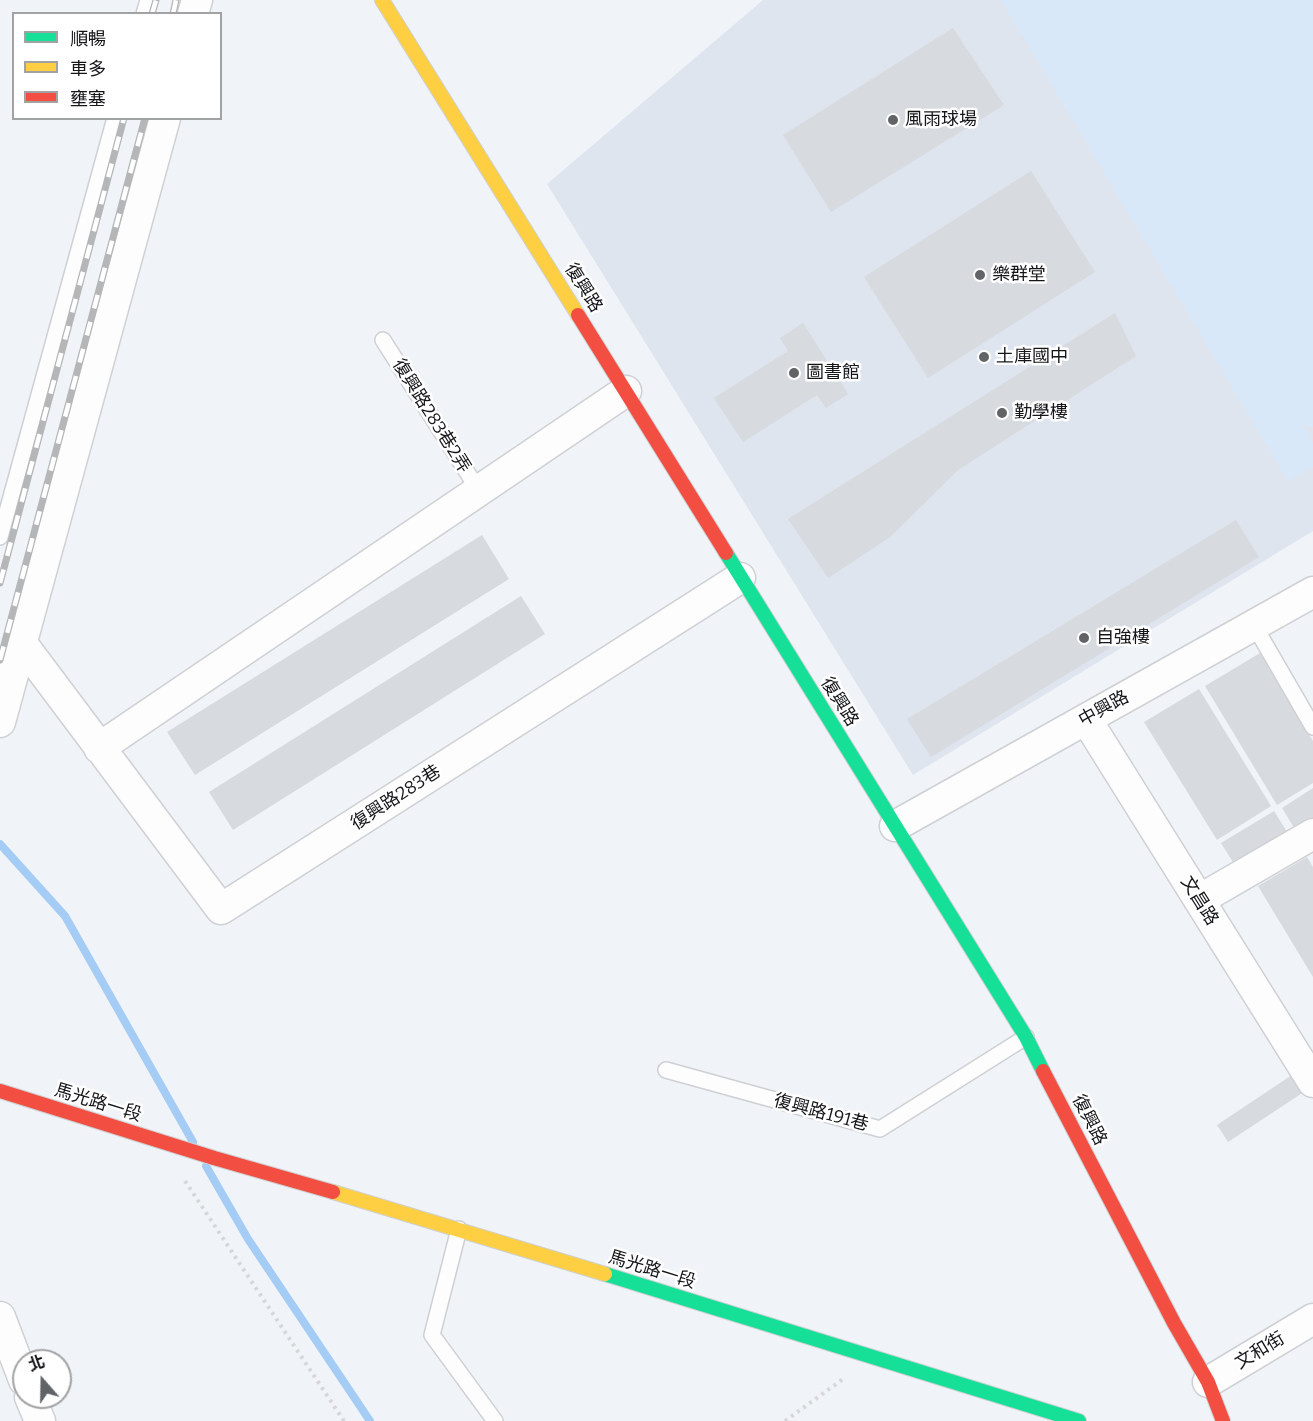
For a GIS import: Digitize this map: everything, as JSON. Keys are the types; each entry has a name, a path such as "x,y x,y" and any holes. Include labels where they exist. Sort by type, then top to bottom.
{"street":[{"path":"382,0 394,18"},
{"path":"387,0 394,18"},
{"name":"復興路","path":"394,18 1026,1037 1174,1323 1208,1382 1223,1421"},
{"path":"0,722 23,645 164,120"},
{"path":"99,748 626,391"},
{"name":"復興路283巷","path":"23,645 221,909 740,578"},
{"name":"中興路","path":"895,826 1313,592"},
{"name":"文昌路","path":"1086,719 1313,1082"},
{"path":"1199,900 1313,834"},
{"name":"馬光路一段","path":"0,1091 214,1158 459,1229 1079,1421"},
{"path":"0,1317 12,1349"},
{"name":"文和街","path":"1208,1382 1313,1319"}],"lane":[{"path":"0,537 115,120"},
{"name":"復興路283巷2弄","path":"383,340 479,491"},
{"path":"1254,625 1313,727"},
{"name":"復興路191巷","path":"666,1070 880,1129 1026,1037"},
{"path":"459,1229 432,1335 495,1421"}],"path":[{"path":"159,1141 344,1421"},
{"path":"785,1421 873,1358"}],"shaded area":[{"name":"土庫國中","path":"763,0 1313,0 1313,531 913,775 547,184"},
{"path":"1001,0 1313,0 1313,427 1303,425 1313,444 1313,467 1288,481"}],"building":[{"name":"風雨球場","path":"953,28 1004,105 831,212 783,135"},
{"name":"樂群堂","path":"1031,171 1095,272 928,378 864,277"},
{"name":"勤學樓","path":"1115,313 1136,356 958,470 890,537 828,578 788,519"},
{"name":"圖書館","path":"803,323 848,394 826,408 817,395 743,442 714,398 788,351 780,338"},
{"name":"自強樓","path":"1236,520 1259,557 931,757 907,719"},
{"path":"482,535 509,579 195,775 167,732"},
{"path":"521,596 545,634 233,830 209,792"},
{"path":"1260,653 1313,741 1313,783 1277,805 1205,686"},
{"path":"1199,689 1271,806 1217,840 1144,722"},
{"path":"1313,788 1313,820 1296,831 1282,808"},
{"path":"1274,811 1289,835 1236,867 1221,843"},
{"path":"1307,857 1313,867 1313,977 1258,886"},
{"path":"1295,1073 1307,1090 1228,1142 1217,1125"}],"waterway":[{"path":"0,844 65,916 193,1142"},
{"path":"206,1166 248,1239 370,1421"}],"railway":[{"path":"153,12 156,0"},
{"path":"173,12 176,0"},
{"path":"0,583 123,120"},
{"path":"0,660 144,120"}],"traffic: fast":[{"path":"726,553 1026,1037 1043,1071"},
{"path":"605,1274 1079,1421"}],"traffic: slow":[{"path":"382,0 578,315"},
{"path":"333,1192 605,1274"}],"traffic: jam":[{"path":"578,315 726,553"},
{"path":"1043,1071 1174,1323 1208,1382 1223,1421"},
{"path":"0,1091 214,1158 333,1192"}],"place":[{"name":"風雨球場","path":"893,120"},
{"name":"樂群堂","path":"980,275"},
{"name":"土庫國中","path":"984,357"},
{"name":"圖書館","path":"794,373"},
{"name":"勤學樓","path":"1002,413"},
{"name":"自強樓","path":"1084,638"}]}
